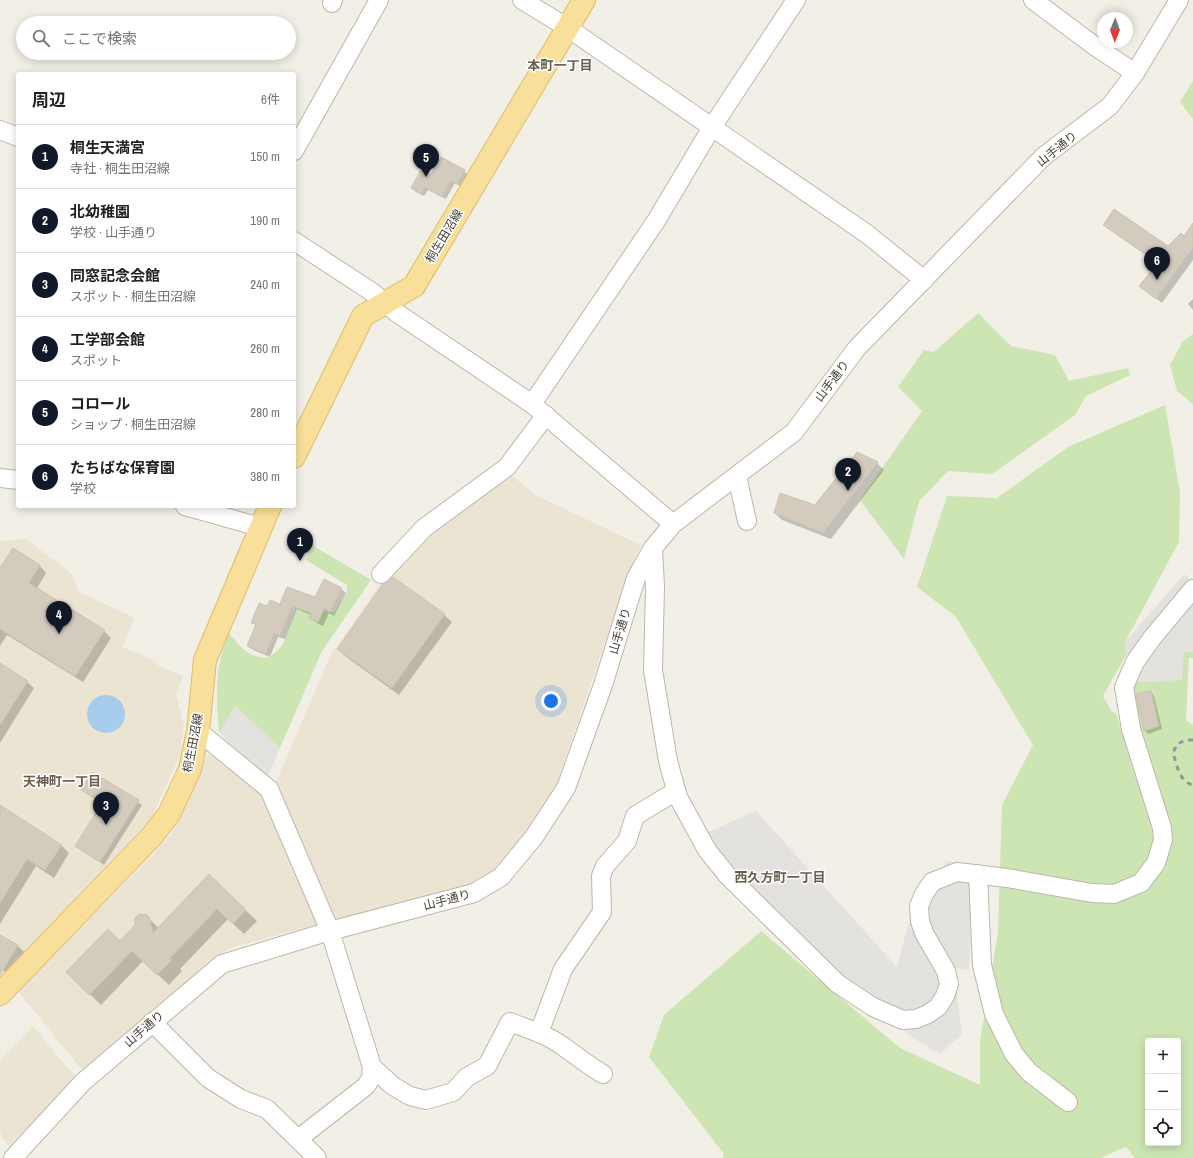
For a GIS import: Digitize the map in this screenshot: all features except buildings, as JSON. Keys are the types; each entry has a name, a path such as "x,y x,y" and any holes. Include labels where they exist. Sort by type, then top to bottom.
{"main road":[{"name":"桐生田沼線","path":"296,453 363,316 414,286 584,0"},
{"name":"桐生田沼線","path":"0,994 152,836 168,814 190,769 198,731 204,660 269,508"}],"street":[{"path":"298,143 379,0"},
{"path":"522,0 568,28 867,234 924,280"},
{"path":"532,404 656,221 712,127 796,0"},
{"path":"1033,0 1135,74"},
{"name":"山手通り","path":"15,1157 83,1082 222,964 330,931 474,893 501,877 534,837 566,788 603,685 636,578 652,548 673,524 794,432 858,348 1044,156 1110,106 1135,74 1179,0"},
{"path":"0,130 16,136"},
{"path":"296,242 372,292 384,303 532,404 673,524"},
{"path":"382,574 424,528 507,467 546,416"},
{"path":"737,476 747,521"},
{"path":"0,478 16,480"},
{"path":"192,508 260,527"},
{"path":"652,548 655,587 653,670 663,733 676,791 707,850 727,875 750,899 838,984 887,1014 903,1020 916,1019 928,1014 938,1007 949,984 946,971 924,933 920,921 920,906 924,894 932,882 941,877 957,872 978,874 1092,893 1114,894 1141,883 1156,863 1163,840 1162,828 1131,729 1124,687 1135,662 1152,638 1193,589"},
{"path":"198,731 269,789 330,931 372,1066 371,1078 366,1086 298,1139"},
{"path":"539,1033 563,968 602,912 601,876 605,866 627,841 635,816 676,791"},
{"path":"978,874 982,965 994,1014 1014,1054 1029,1072 1068,1102"},
{"path":"152,1022 208,1078 241,1099 267,1109 317,1158"},
{"path":"372,1066 393,1086 410,1096 426,1100 453,1092 467,1077 487,1066 510,1022 539,1033 564,1046 580,1060 603,1074"}],"shaded area":[{"path":"510,474 537,496 641,545 629,573 555,788 498,872 472,886 338,924 275,784 330,656 388,573 428,532"},
{"path":"26,539 71,573 79,592 135,618 122,647 153,660 159,666 183,676 176,695 184,725 180,755 151,819 0,976 0,541"},
{"path":"1184,574 1193,581 1193,652 1184,653 1182,680 1129,683 1140,661 1126,655 1125,642"},
{"path":"235,706 280,748 267,778 219,733"},
{"path":"217,754 262,792 322,923 234,947 216,956 83,1071 17,990 152,856 175,829 205,759 208,755"},
{"path":"756,811 897,967 908,925 947,861 974,865 969,970 954,968 962,1034 940,1054 918,1041 841,982 723,865 704,834"},
{"path":"33,1026 76,1078 9,1146 2,1138 0,1131 0,1060"}],"green space":[{"path":"1193,81 1193,119 1180,102"},
{"path":"978,313 1011,346 1055,355 1069,381 1128,368 1130,375 1086,396 1075,415 992,474 948,471 919,501 904,559 860,500 922,411 898,387 924,350 934,352"},
{"path":"1193,334 1193,404 1177,391 1170,365 1183,341"},
{"path":"1165,405 1180,492 1179,542 1125,642 1126,655 1103,696 1112,712 1116,713 1134,772 1162,812 1128,688 1193,596 1193,658 1189,658 1186,720 1193,725 1193,1158 1135,1158 1126,1147 1100,1158 723,1158 724,1154 649,1057 664,1015 761,931 900,1048 980,1085 980,1041 998,932 1002,805 1033,745 956,617 917,587 947,496 997,498 1068,447"},
{"path":"312,545 371,580 322,651 280,748 235,707 219,733 217,707 218,670 229,633 246,651 262,658 269,658 282,646 300,600 334,613 347,592 347,585 306,560"}],"water":[{"path":"102,695 110,695 120,700 124,707 124,721 120,728 110,733 102,733 92,728 90,725 87,718 87,710 92,700 95,698"}],"railway":[{"path":"1193,740 1186,740 1177,744 1173,753 1177,768 1182,777 1188,783 1193,785"}],"place":[{"name":"コロール","path":"426,177"},
{"name":"たちばな保育園","path":"1157,280"},
{"name":"北幼稚園","path":"848,491"},
{"name":"桐生天満宮","path":"300,561"},
{"name":"工学部会館","path":"59,634"},
{"name":"同窓記念会館","path":"106,825"}],"district":[{"name":"本町一丁目","path":"560,65"},
{"name":"天神町一丁目","path":"62,781"},
{"name":"西久方町一丁目","path":"780,877"}]}
